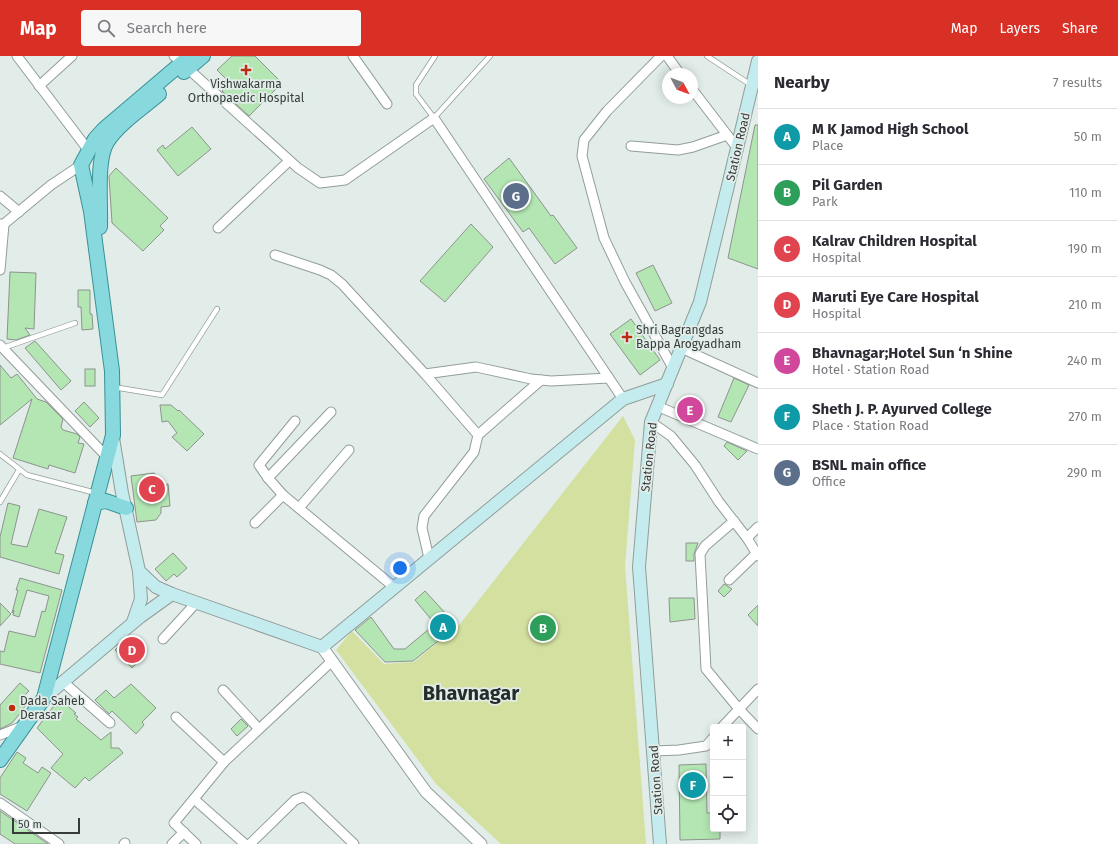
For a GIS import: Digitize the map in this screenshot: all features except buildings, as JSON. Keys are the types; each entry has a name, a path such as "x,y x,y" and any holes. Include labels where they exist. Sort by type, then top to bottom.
{"main road":[{"path":"132,623 141,599 139,571 122,493 113,435 112,371 91,211 81,165 95,147 114,133 183,61 204,56"},
{"name":"Station Road","path":"660,844 639,567 651,422 656,406 667,384 700,302 758,61"},
{"path":"95,147 101,158 98,261"},
{"path":"139,571 156,587 172,594 322,647 623,399 667,384"},
{"path":"44,698 113,435"},
{"path":"96,498 126,508"},
{"path":"0,760 44,698 62,681 132,623 172,594"}],"street":[{"path":"17,56 39,86 95,147"},
{"path":"39,86 72,56"},
{"path":"353,56 387,104"},
{"path":"661,56 607,110 584,140 582,156 604,238 625,282 673,368"},
{"path":"667,56 676,68"},
{"path":"183,61 290,161 320,183 345,180 434,118 623,399"},
{"path":"698,97 738,148"},
{"path":"631,146 678,150 693,148 727,135"},
{"path":"218,228 290,161"},
{"path":"0,270 2,224 51,185 81,165"},
{"path":"0,196 19,212"},
{"path":"275,255 331,275 342,284 425,374 478,435"},
{"path":"1,348 107,457"},
{"path":"681,348 758,383"},
{"path":"425,374 476,367 541,380 569,382 609,378"},
{"path":"429,558 422,528 424,516 474,452 478,435 541,380"},
{"path":"656,406 758,449"},
{"path":"268,478 331,412"},
{"path":"295,421 259,465 283,495 394,587"},
{"path":"651,422 671,436 695,465 719,502 747,538 757,554 729,580"},
{"path":"298,508 349,450"},
{"path":"255,523 283,495"},
{"path":"734,521 705,546 700,554 706,669 739,709 758,729"},
{"path":"747,538 758,527"},
{"path":"163,639 196,603"},
{"path":"322,647 426,792 481,844"},
{"path":"196,844 174,823 224,762 332,661"},
{"path":"62,681 110,723"},
{"path":"725,724 758,689"},
{"path":"223,690 259,729"},
{"path":"176,717 224,762"},
{"path":"0,735 24,726"},
{"path":"654,750 679,750 706,746 710,741"},
{"path":"250,844 295,800 303,797 307,799 354,844"},
{"path":"194,800 245,844"},
{"path":"0,803 60,844"},
{"path":"172,844 184,832"}],"lane":[{"path":"436,56 416,85 416,94 434,118 490,56"},
{"path":"708,56 751,85"},
{"path":"112,387 162,395 217,309"},
{"path":"1,348 75,323"},
{"path":"0,454 27,475 96,498"},
{"path":"0,502 19,470"}],"green space":[{"path":"623,416 635,440 625,566 646,844 501,844 436,784 336,650 352,631 384,664 414,662 460,624"}],"place":[{"name":"Vishwakarma Orthopaedic Hospital","path":"246,70"},
{"name":"BSNL main office","path":"516,196"},
{"name":"Shri Bagrangdas Bappa Arogyadham","path":"627,337"},
{"name":"Bhavnagar;Hotel Sun ‘n Shine","path":"690,410"},
{"name":"Kalrav Children Hospital","path":"152,489"},
{"name":"M K Jamod High School","path":"443,627"},
{"name":"Pil Garden","path":"543,628"},
{"name":"Maruti Eye Care Hospital","path":"132,650"},
{"name":"Dada Saheb Derasar","path":"12,708"},
{"name":"Sheth J. P. Ayurved College","path":"693,785"}],"district":[{"name":"Bhavnagar","path":"471,693"}]}
